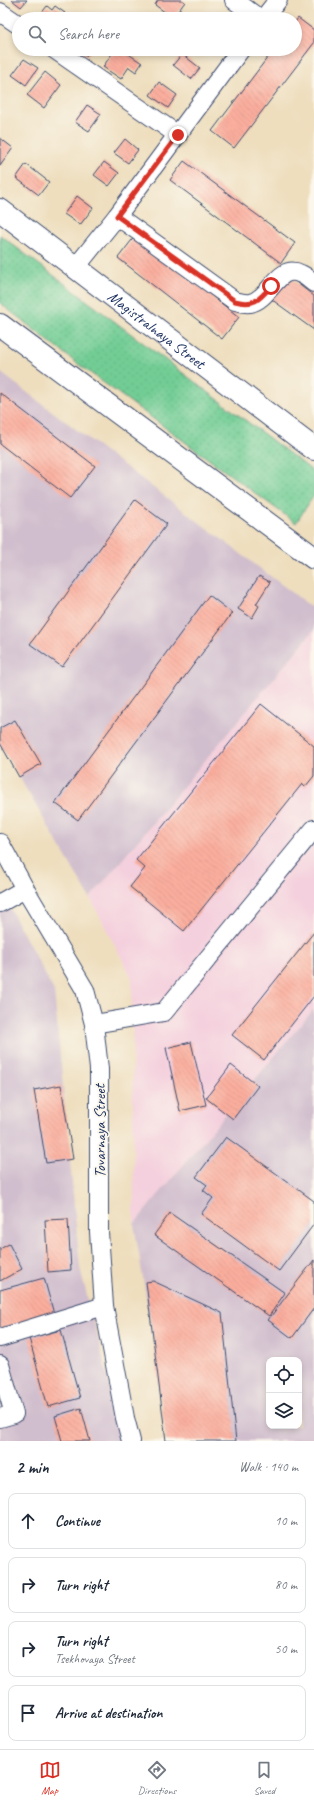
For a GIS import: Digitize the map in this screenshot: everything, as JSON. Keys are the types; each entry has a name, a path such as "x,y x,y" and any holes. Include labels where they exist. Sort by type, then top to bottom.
{"main road":[{"name":"Magistralnaya Street","path":"0,210 314,449"},
{"path":"0,325 314,558"}],"street":[{"path":"234,0 250,12"},
{"path":"269,12 278,0"},
{"path":"0,12 12,20"},
{"path":"64,56 178,135"},
{"path":"76,267 117,216 236,56"},
{"path":"117,216 235,301 251,303 259,299 284,274 293,271 301,274 314,283"},
{"path":"94,1024 164,1012 314,829"},
{"name":"Tovarnaya Street","path":"0,843 25,889 85,990 94,1024 99,1069 100,1232 104,1306 125,1418 131,1441"},
{"path":"0,903 25,889"},
{"path":"0,1338 104,1306"},
{"path":"0,1365 14,1414 0,1418"}],"shaded area":[{"path":"0,372 314,609 314,630 90,898 0,744"},
{"path":"314,630 314,1009 134,1224 132,978 90,898"},
{"path":"0,890 54,991 80,1268 124,1441 0,1441"},
{"path":"314,1009 314,1441 170,1441 134,1224"}],"green space":[{"path":"0,235 314,472 314,495 296,523 74,361 0,303"}],"building":[{"path":"12,0 27,0 21,7"},
{"path":"158,0 182,0 185,2 178,12 165,12 155,5"},
{"path":"47,6 52,10 55,6 64,12 42,12"},
{"path":"302,21 314,30 314,43 234,148 212,131 269,56 302,56"},
{"path":"110,56 132,56 142,63 136,72 129,67 121,79 103,67"},
{"path":"180,56 185,56 200,68 191,79 173,65"},
{"path":"24,59 38,68 26,85 12,75"},
{"path":"45,72 61,85 44,108 27,95"},
{"path":"159,82 177,95 168,108 150,95"},
{"path":"87,105 101,114 89,131 75,122"},
{"path":"0,138 13,148 0,166"},
{"path":"125,139 138,150 128,163 114,153"},
{"path":"184,161 295,243 281,263 170,180"},
{"path":"104,162 119,173 109,186 94,175"},
{"path":"26,164 49,182 39,195 16,178"},
{"path":"77,196 93,208 80,225 64,214"},
{"path":"135,236 239,317 222,339 118,258"},
{"path":"288,276 314,296 314,330 271,299"},
{"path":"0,393 95,466 70,498 0,444"},
{"path":"135,500 167,524 62,667 30,644"},
{"path":"259,576 270,582 256,604 259,606 252,618 238,609"},
{"path":"209,595 232,613 78,820 55,803"},
{"path":"261,704 314,746 314,776 305,787 302,784 184,931 130,887 145,868 136,860"},
{"path":"15,720 41,764 19,777 0,743 0,728"},
{"path":"314,932 314,996 264,1060 232,1035"},
{"path":"191,1042 206,1105 180,1111 166,1048"},
{"path":"231,1065 258,1086 233,1119 206,1098"},
{"path":"61,1085 73,1159 46,1163 34,1090"},
{"path":"226,1137 314,1201 314,1224 279,1271 201,1214 213,1198 203,1190 207,1185 196,1177"},
{"path":"170,1213 285,1293 269,1316 154,1235"},
{"path":"68,1219 71,1270 48,1272 45,1220"},
{"path":"9,1244 22,1269 0,1281 0,1249"},
{"path":"314,1260 314,1308 292,1338 268,1320"},
{"path":"44,1278 54,1314 0,1329 0,1290"},
{"path":"153,1281 222,1313 236,1441 166,1441 146,1282"},
{"path":"61,1330 80,1398 48,1407 29,1338"},
{"path":"81,1408 90,1441 62,1441 55,1416"}],"route":[{"path":"178,135 117,216 235,301 251,303 259,299 271,286"}]}
